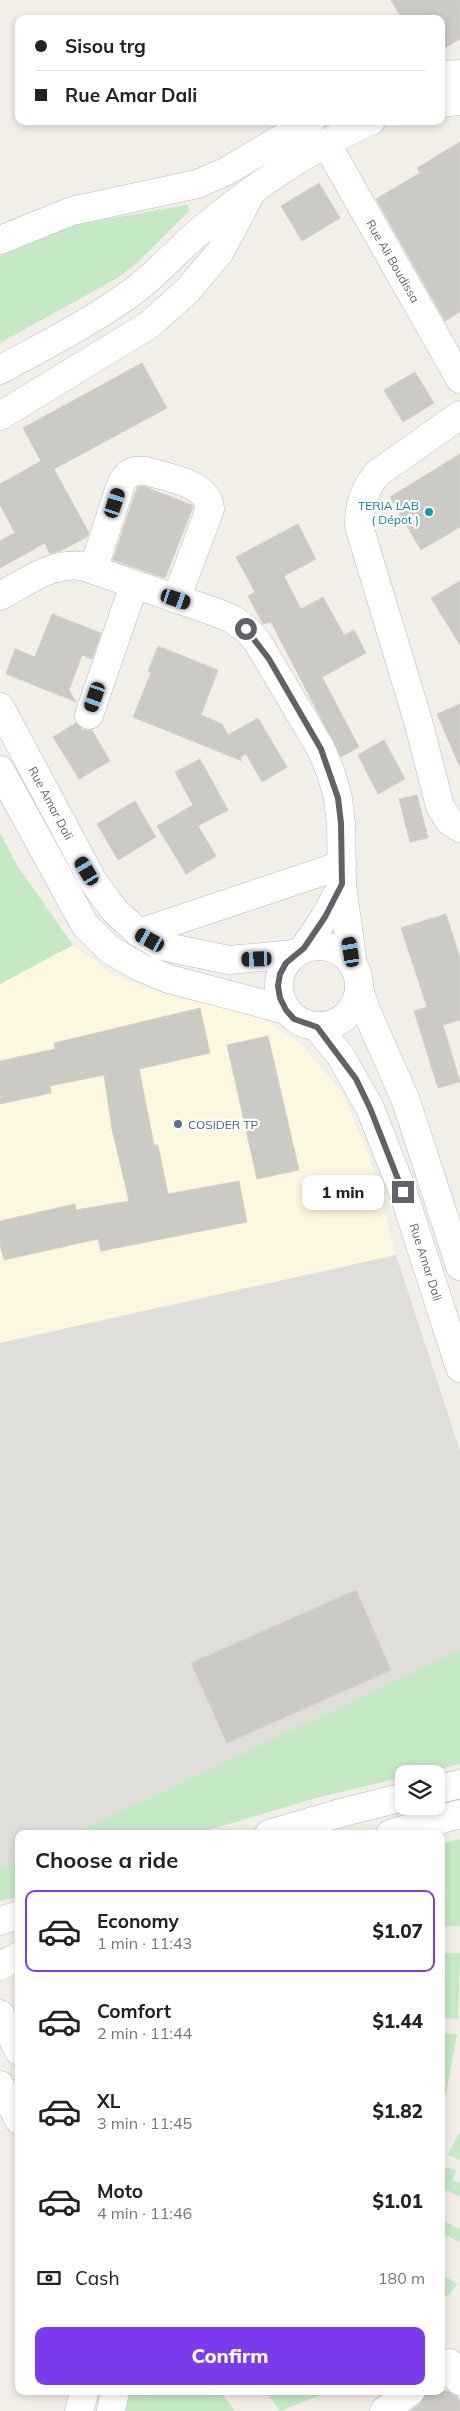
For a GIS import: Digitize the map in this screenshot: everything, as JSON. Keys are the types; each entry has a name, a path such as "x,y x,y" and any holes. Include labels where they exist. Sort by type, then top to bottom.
{"street":[{"path":"445,75 460,74"},
{"path":"445,103 460,101"},
{"path":"0,240 72,211 197,184 318,132 351,125"},
{"path":"0,370 119,302 141,285 193,237 252,191 318,132"},
{"name":"Rue Ali Boudissa","path":"318,132 460,380"},
{"path":"0,416 149,325 188,290 220,252 252,191"},
{"path":"460,415 378,473 362,497 359,511 359,526 418,721 440,806 449,822 460,828"},
{"path":"93,570 122,480 127,475 139,470 146,471 198,488 207,497 210,509 176,599"},
{"path":"0,596 60,566 71,564 232,619 246,629 269,659 321,749 331,773 338,798 342,875 356,977 356,1001 350,1012 341,1020 317,1027 294,1019 286,1010 280,998 278,986 283,968 299,951 325,917 342,875"},
{"path":"89,715 134,585"},
{"name":"Rue Amar Dali","path":"0,707 93,881 114,910 139,933 162,946 229,960 299,951"},
{"path":"0,770 85,925 110,950 140,967 169,979 286,1010"},
{"path":"139,933 342,875"},
{"path":"299,951 318,946 332,948 344,955 356,977 366,1010 406,1101 456,1236 460,1266"},
{"name":"Rue Amar Dali","path":"317,1027 340,1056 370,1108 403,1192 460,1368"},
{"path":"445,1788 460,1784"},
{"path":"282,1830 344,1812 395,1800"},
{"path":"404,1830 460,1814"},
{"path":"0,1921 15,1917"},
{"path":"0,1966 15,1958"},
{"path":"0,2014 15,2043"},
{"path":"0,2085 15,2113"},
{"path":"445,2366 450,2363 451,2372 460,2381"},
{"path":"79,2411 84,2395"},
{"path":"111,2411 114,2395"},
{"path":"384,2411 406,2395"}],"shaded area":[{"name":"COSIDER TP","path":"73,945 113,975 167,995 257,1015 298,1041 342,1092 369,1156 396,1255 0,1343 0,984"},
{"path":"396,1255 460,1451 460,1650 81,1830 15,1830 15,1862 0,1868 0,1343"}],"green space":[{"path":"187,205 190,210 136,264 119,277 0,343 0,256 43,236 73,225"},
{"path":"0,833 18,867 73,945 0,984"},
{"path":"460,1650 460,1764 445,1767 445,1765 395,1765 395,1779 316,1798 208,1830 81,1830"},
{"path":"460,1839 460,1926 445,1927 445,1843"},
{"path":"15,1862 15,1898 0,1901 0,1868"},
{"path":"445,1953 460,1953 458,2019 445,2018"},
{"path":"445,2033 457,2034 446,2094"},
{"path":"458,2134 460,2134 460,2160 448,2155"},
{"path":"445,2167 456,2170 453,2180 460,2183 460,2197 445,2189"},
{"path":"445,2222 460,2229 460,2242 445,2235"},
{"path":"445,2276 457,2284 448,2297 445,2295"},
{"path":"130,2395 223,2395 235,2411 125,2411"},
{"path":"268,2395 321,2395 280,2411"}],"building":[{"path":"391,0 460,0 460,39 445,48 445,15 400,15"},
{"path":"460,142 460,312 445,321 376,199 420,173 417,168"},
{"path":"319,183 340,218 302,241 281,206"},
{"path":"142,363 167,408 54,469 89,533 87,537 50,554 45,543 0,568 0,541 15,533 0,505 0,484 41,461 23,428"},
{"path":"415,372 434,403 403,422 384,390"},
{"name":"TERIA LAB ( Dépot )","path":"460,454 460,527 421,550 390,497"},
{"path":"143,486 193,507 165,578 113,560 135,493 138,487"},
{"path":"298,524 316,559 284,576 301,609 323,597 344,635 354,630 366,653 322,677 359,747 341,757 271,622 263,624 248,596 255,592 236,557"},
{"path":"460,581 460,645 431,598"},
{"path":"52,614 101,633 92,659 82,655 69,690 76,702 6,674 15,649 35,657"},
{"path":"158,646 218,670 201,715 222,724 228,735 258,718 287,767 262,782 246,754 240,757 242,761 133,717 151,673 148,671"},
{"path":"460,704 460,767 437,714"},
{"path":"76,723 83,730 92,730 110,761 79,779 53,737"},
{"path":"384,740 405,779 378,794 358,755"},
{"path":"200,759 228,810 198,826 216,856 186,874 157,826 193,805 175,772"},
{"path":"417,795 428,838 410,842 399,799"},
{"path":"135,801 156,837 118,860 97,824"},
{"path":"446,914 460,958 460,1020 443,1025 460,1082 438,1088 414,1011 427,1007 401,928"},
{"path":"200,1008 210,1053 139,1069 154,1145 158,1145 168,1194 239,1181 247,1222 101,1251 98,1239 4,1260 0,1245 0,1221 75,1204 76,1210 129,1201 112,1129 104,1075 50,1086 51,1093 0,1104 0,1061 55,1049 54,1043"},
{"path":"268,1036 299,1170 257,1179 227,1045"},
{"path":"356,1590 391,1670 227,1743 191,1663"},
{"path":"445,2391 448,2391 457,2396 460,2401 460,2411 410,2411 421,2403 424,2395 445,2395"}],"place":[{"name":"TERIA LAB ( Dépot )","path":"429,512"},
{"name":"COSIDER TP","path":"178,1124"}],"route":[{"path":"246,629 269,659 321,749 331,773 338,798 341,823 342,884 325,917 304,948 294,954 280,974 278,986 280,998 286,1010 294,1019 317,1027 356,1079 370,1108 403,1192"}]}
